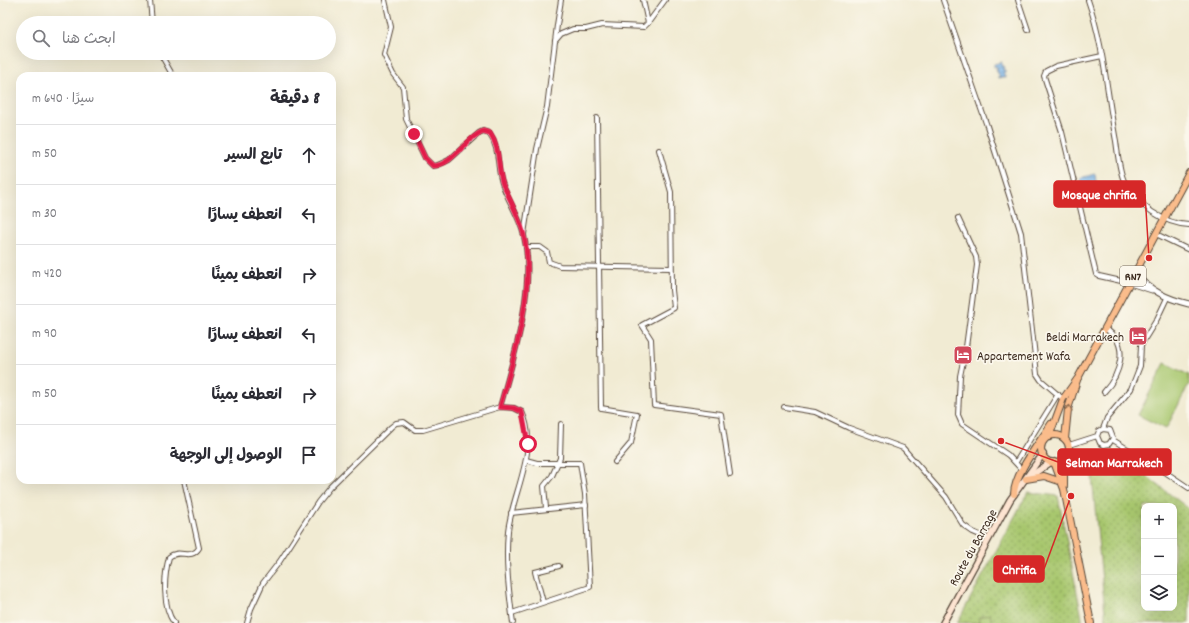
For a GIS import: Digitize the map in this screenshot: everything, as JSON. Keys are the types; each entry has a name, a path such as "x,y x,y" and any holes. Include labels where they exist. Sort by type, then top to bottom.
{"main road":[{"name":"RN7","path":"1043,454 1043,443 1049,437 1063,399 1078,378 1189,174"},
{"name":"RN7","path":"1065,439 1068,409 1078,378"},
{"path":"1014,494 1014,488 1022,470 1059,411"},
{"path":"1049,437 1057,435 1065,439 1069,445 1068,453 1064,459 1063,486"},
{"path":"1043,454 1052,462 1063,486 1091,623"},
{"name":"Route du Barrage","path":"943,623 1014,494 1043,454"},
{"path":"1052,462 1064,459"},
{"name":"Route du Barrage","path":"1024,481 1052,462"},
{"path":"1024,481 1044,476 1063,486"}],"street":[{"path":"150,0 151,16"},
{"path":"385,0 391,27 384,55 393,74 403,87 404,115 425,158 433,166 443,163 479,133 483,131 490,133 498,154 500,177 524,235 528,265 521,320 500,407"},
{"path":"524,235 537,149 547,107 554,42 562,0"},
{"path":"643,0 648,23"},
{"path":"554,42 561,34 573,29 586,29 602,25 640,27 648,23 665,0"},
{"path":"943,0 987,126 1020,234 1037,374 1041,380 1063,399"},
{"path":"1018,0 1028,30"},
{"path":"1088,0 1098,29 1111,115 1124,180 1141,202 1164,219 1189,225"},
{"path":"1102,56 1056,66 1046,71 1044,76 1062,132 1096,274 1152,290 1167,298 1189,304"},
{"path":"164,60 171,72"},
{"path":"597,118 601,408 636,414 631,443 615,462"},
{"path":"659,150 671,192 671,268 674,308 642,325 651,339 654,405 721,414 730,474"},
{"path":"958,218 975,255 977,265 966,347 960,376 958,415 962,424 1016,462 1022,470"},
{"path":"1156,234 1189,250"},
{"path":"526,247 540,247 546,252 549,262 560,266 671,268"},
{"path":"1134,274 1152,290"},
{"path":"1113,440 1109,444 1104,445 1098,438 1099,431 1104,429 1107,418 1131,389 1140,366 1141,345 1158,319 1167,298"},
{"path":"1104,392 1115,377 1120,356 1117,339 1105,328"},
{"path":"1016,462 1058,394"},
{"path":"336,481 396,423 404,422 416,430 423,430 500,407 514,408 522,412 528,444 526,460 511,513 507,560 507,581 513,623"},
{"path":"784,407 815,412 906,450 946,498 963,525 973,532 989,539"},
{"path":"546,508 544,486 558,463 561,424"},
{"path":"1104,429 1112,432 1113,440"},
{"path":"1069,445 1098,438"},
{"path":"1113,440 1189,488"},
{"path":"512,613 590,587 586,505 580,463 537,463 526,460"},
{"path":"174,623 168,612 166,597 169,557 177,553 191,555 196,553 199,548 185,484"},
{"path":"247,623 254,602 263,583 280,561 318,502 333,484"},
{"path":"511,513 546,508 586,505"},
{"path":"543,602 535,572 559,566"}],"green space":[{"path":"1165,363 1189,375 1189,384 1166,429 1138,415"},
{"path":"1118,454 1189,509 1189,623 1106,623 1090,455"},
{"path":"1028,492 1058,496 1083,623 957,623"},
{"path":"990,614 992,623 980,623 979,617"}],"water":[{"path":"1002,62 1001,66 1004,68 1002,70 1005,70 1003,73 1006,77 998,79 1000,76 997,72 998,70 996,71 997,66 994,67 994,64"},
{"path":"1095,174 1096,182 1082,184 1080,178"}],"place":[{"name":"Mosque chrifia","path":"1149,258"},
{"name":"Beldi Marrakech","path":"1138,336"},
{"name":"Appartement Wafa","path":"963,355"},
{"name":"Selman Marrakech","path":"1001,441"},
{"name":"Chrifia","path":"1071,496"}],"route":[{"path":"414,134 425,158 433,166 449,160 473,137 483,131 490,133 495,144 500,159 500,177 512,208 520,223 528,255 521,320 500,407 514,408 522,412 528,436 528,444"}]}
